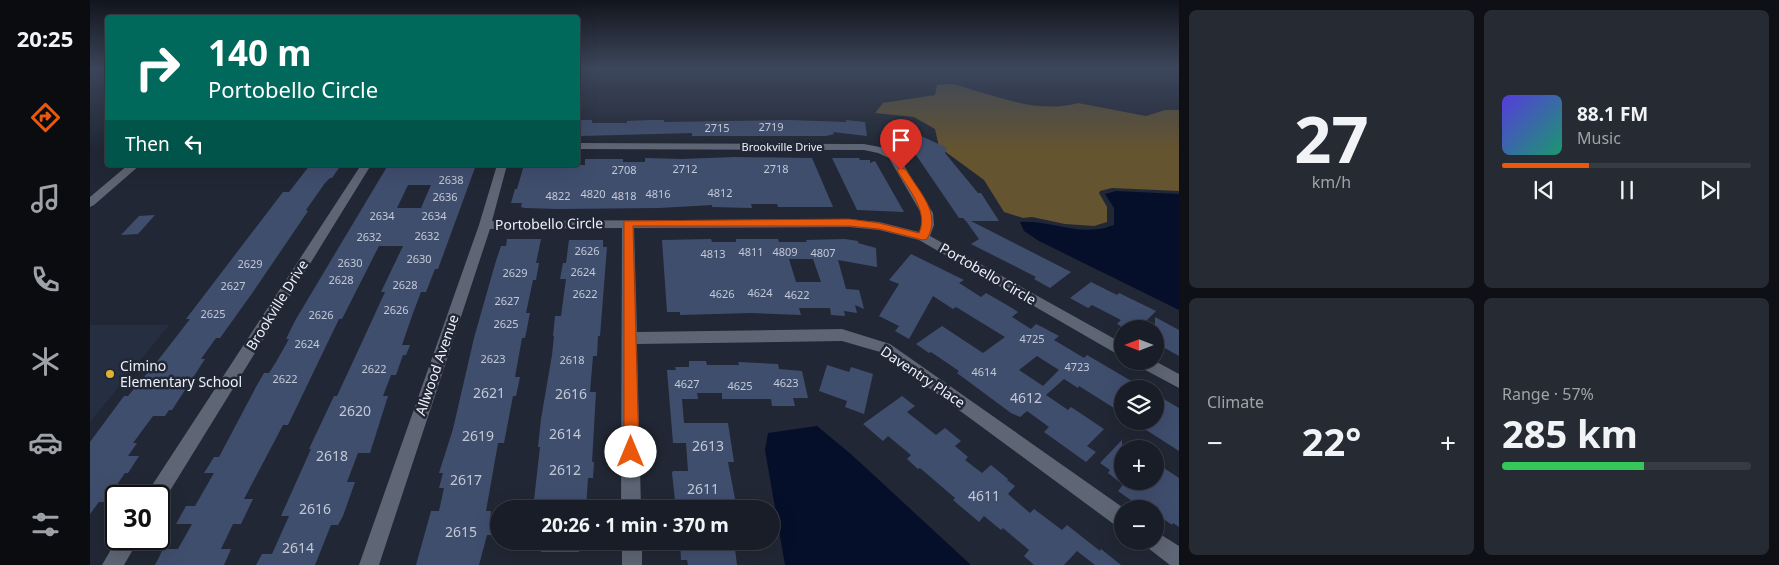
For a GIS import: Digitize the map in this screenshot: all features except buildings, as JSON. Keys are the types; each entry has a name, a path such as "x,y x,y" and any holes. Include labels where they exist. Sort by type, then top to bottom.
{"street":[{"name":"Brookville Drive","path":"580,146 864,147 881,150 892,156 927,213 928,225 923,237"},
{"path":"90,203 134,167"},
{"name":"Brookville Drive","path":"163,485 365,167"},
{"name":"Allwood Avenue","path":"370,565 485,225 501,167"},
{"name":"Portobello Circle","path":"485,225 849,222 879,226 923,237 1114,345"},
{"path":"628,223 632,500"},
{"name":"Daventry Place","path":"631,338 842,335 885,348 1114,512"},
{"path":"1158,370 1179,382"},
{"path":"1164,548 1179,559"},
{"path":"112,565 122,550"},
{"path":"632,550 632,565"}],"shaded area":[{"path":"933,95 990,95 1030,105 1062,106 1078,103 1146,116 1165,110 1179,110 1179,191 1112,188 1100,191 1099,193 1107,207 1107,222 1094,226 1065,224 1032,217 1023,218 1004,212 984,180 939,147 935,129 914,117 875,113 883,103"},
{"path":"1116,191 1179,194 1179,310 1039,241 1024,231 1020,222 1089,230 1102,229 1114,225 1114,208 1105,194"},
{"name":"Cimino Elementary School","path":"90,325 169,325 90,422"},
{"path":"817,426 852,455 971,565 785,565 780,536 780,500 774,500 765,450 768,433"}],"place":[{"name":"Cimino Elementary School","path":"110,374"}],"route":[{"path":"631,452 628,223 849,222 879,226 923,237 928,225 927,213 901,170"}]}
